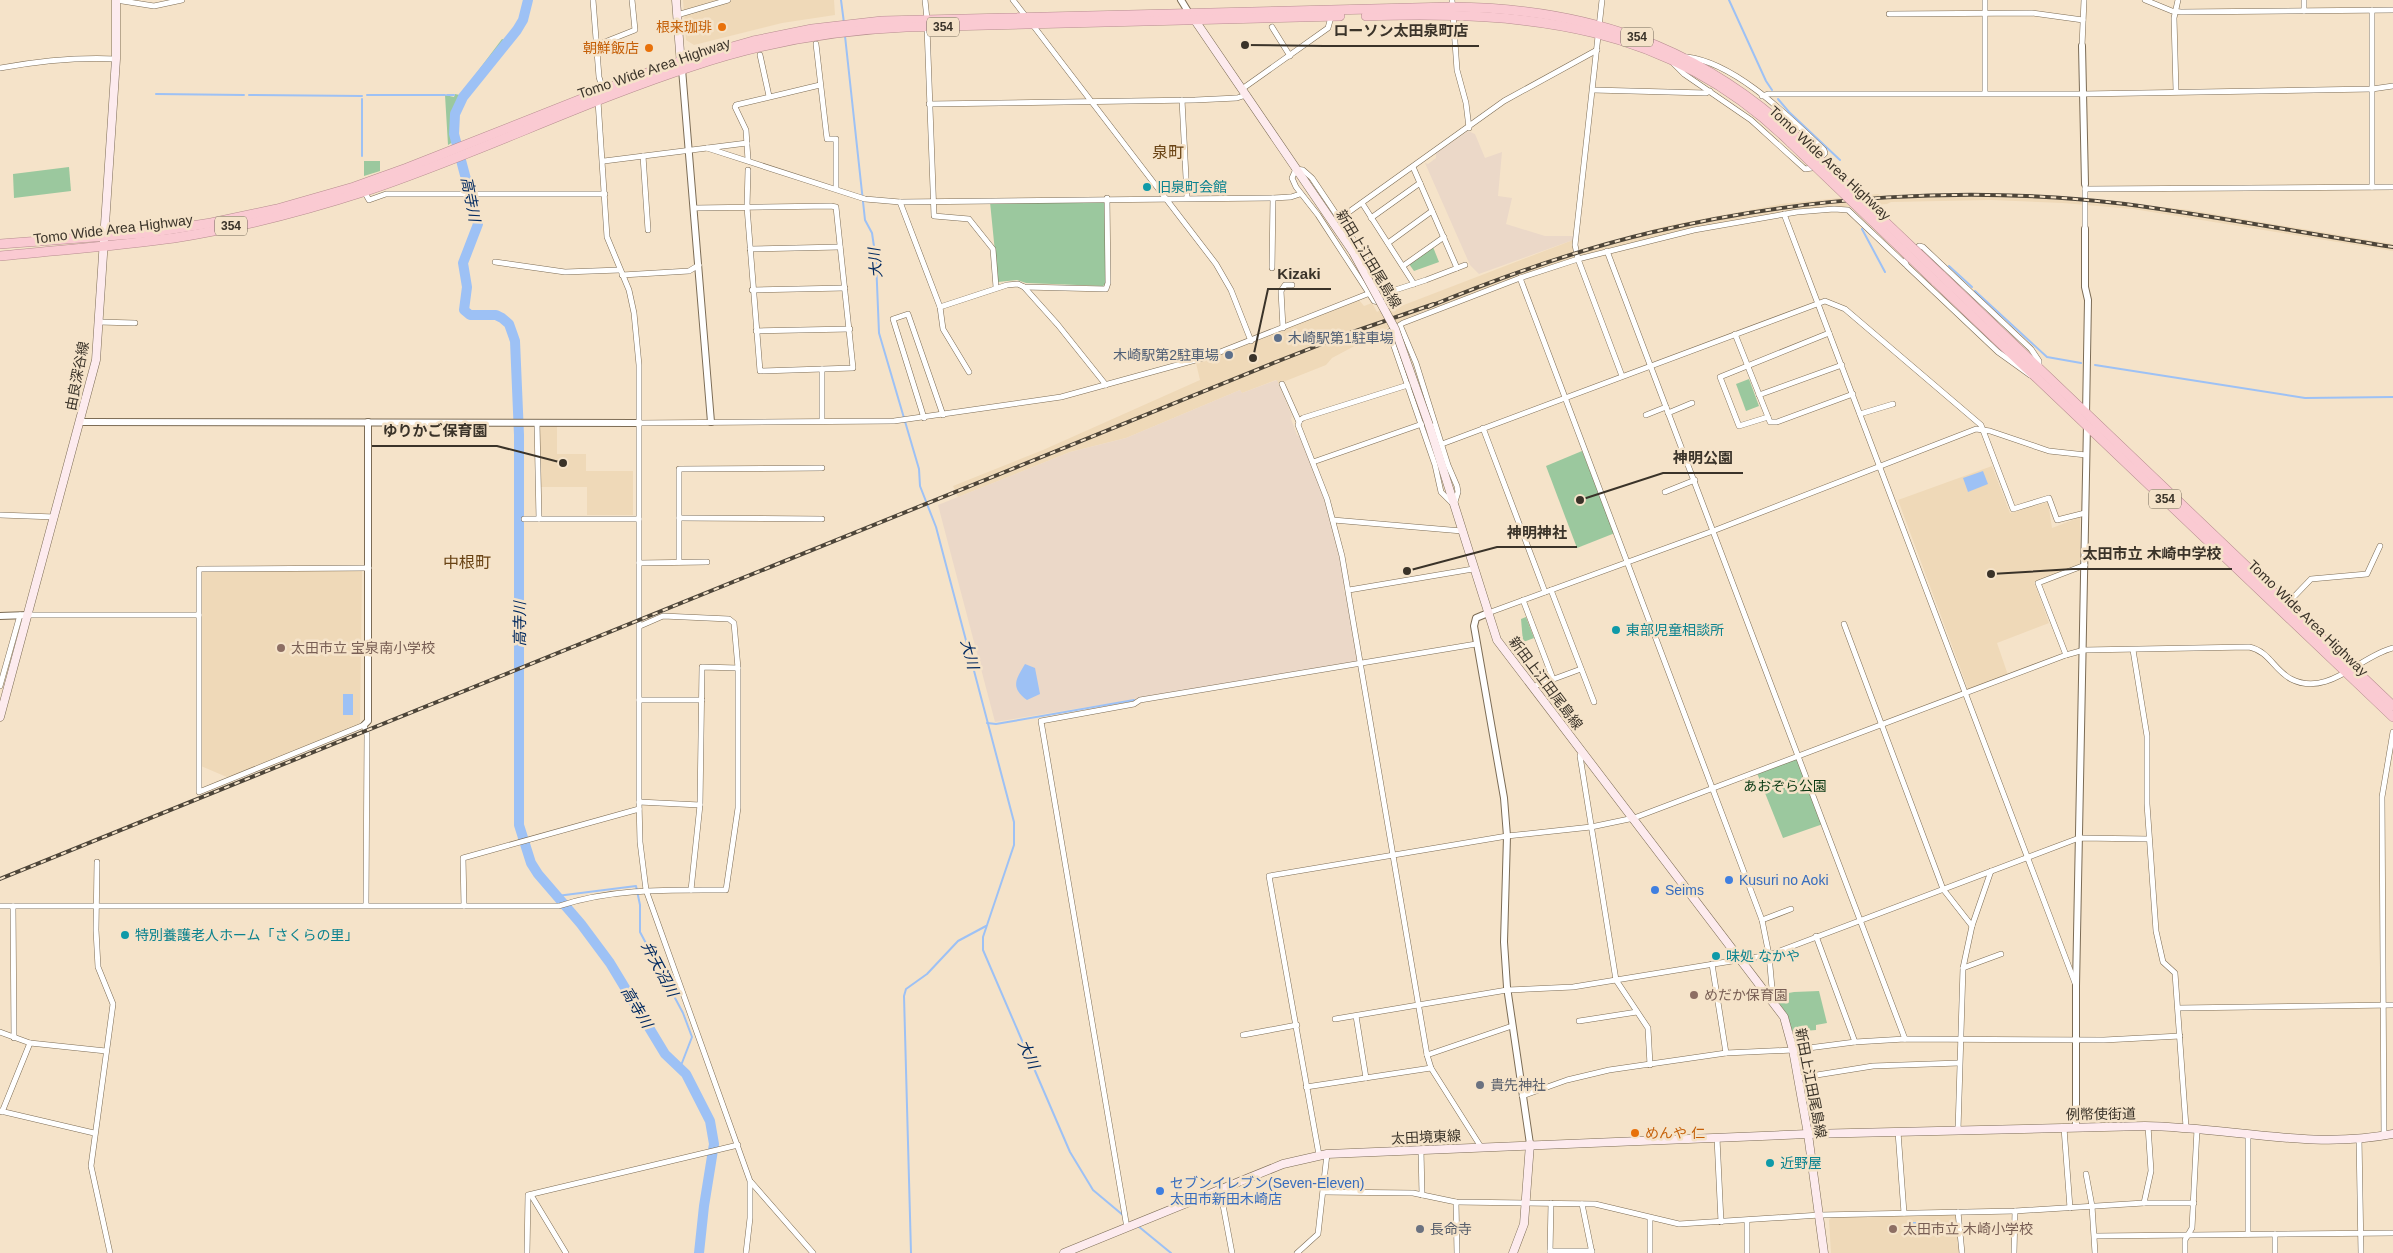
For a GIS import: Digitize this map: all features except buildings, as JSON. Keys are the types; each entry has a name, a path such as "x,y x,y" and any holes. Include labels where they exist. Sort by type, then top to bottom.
{"highway":[{"name":"Tomo Wide Area Highway","path":"0,256 176,237 278,216 364,191 603,90 753,41 854,27 1026,16 1189,13 1380,5 1415,8 1534,11 1599,29 1639,46 1676,58 1753,100 2038,373 2086,414 2286,605 2393,717"},
{"name":"Tomo Wide Area Highway","path":"927,23 1033,25 1196,21 1330,17 1452,8"},
{"name":"Tomo Wide Area Highway","path":"462,150 598,101 681,65"},
{"name":"Tomo Wide Area Highway","path":"0,244 175,229 277,209 453,154"},
{"name":"Tomo Wide Area Highway","path":"2038,373 2088,427 2349,670 2393,706"}],"main road":[{"name":"由良深谷線","path":"0,718 24,615 55,517 96,360 116,59 116,0"},
{"path":"676,0 681,65"},
{"name":"新田上江田尾島線","path":"1189,13 1353,252 1396,329 1497,640 1773,999 1787,1024 1808,1134 1824,1253"},
{"name":"例幣使街道","path":"1808,1134 2148,1126 2186,1127 2248,1136 2328,1140 2393,1134"},
{"name":"太田境東線","path":"1064,1253 1079,1250 1131,1226 1284,1164 1323,1155 1530,1144 1808,1134"},
{"path":"1513,1253 1524,1224 1530,1144"}],"street":[{"path":"116,0 154,6 182,0"},
{"path":"593,0 599,77 603,90"},
{"path":"597,45 635,30 632,0"},
{"path":"677,15 727,0"},
{"path":"926,0 934,216 969,219 993,249 996,287"},
{"path":"1014,0 1216,264 1231,290 1251,341"},
{"path":"1181,0 1189,13"},
{"path":"1602,0 1575,234 1578,259 1622,376"},
{"path":"1985,0 1985,93"},
{"path":"2076,1128 2076,986 2088,427 2086,414 2088,300 2085,287 2082,46 2084,0"},
{"path":"2145,0 2176,12 2393,10"},
{"path":"2176,91 2176,12 2178,0"},
{"path":"2304,0 2304,11"},
{"path":"1452,8 1457,70 1466,103 1469,128"},
{"path":"2372,10 2372,187"},
{"path":"1889,14 2032,13 2083,20"},
{"path":"929,104 1238,98 1330,26 1330,17"},
{"path":"1272,26 1290,56"},
{"path":"816,44 827,139 836,139 836,188"},
{"path":"1339,220 1523,89 1597,50"},
{"path":"760,55 769,96"},
{"path":"0,68 37,61 86,58 116,59"},
{"path":"1676,58 1710,63 1762,96 1824,150 1825,153 1812,168 1805,168 1751,120 1710,91 1680,70 1676,58"},
{"path":"681,65 711,422"},
{"path":"748,160 745,126 736,105 820,85"},
{"path":"1762,96 1768,94 2083,94 2372,89 2393,86"},
{"path":"1593,90 1697,93 1710,91"},
{"path":"1182,100 1187,198"},
{"path":"598,101 604,161 608,237 629,290 634,313 639,365 639,809 640,842 646,890 750,1181 750,1218 746,1253"},
{"path":"604,161 747,143"},
{"path":"707,148 866,199 900,202 1107,198 1273,198 1291,197 1300,194"},
{"path":"643,156 648,230"},
{"path":"1413,167 1457,268"},
{"path":"1296,169 1307,172 1319,188 1386,293 1386,298 1376,302 1318,215 1300,194 1292,178 1296,169"},
{"path":"694,208 747,207 836,206 853,368 760,371 752,290 747,207 748,170"},
{"path":"1372,218 1420,183"},
{"path":"2085,187 2393,187"},
{"path":"364,191 369,200 386,194 605,194"},
{"path":"1024,287 1103,289 1108,287 1107,198"},
{"path":"1272,268 1273,198"},
{"path":"900,202 940,307 943,329 969,372"},
{"path":"1362,203 1414,284"},
{"path":"1400,325 1422,381 1457,486 1458,492 1454,504 1441,492 1426,425 1389,332 1400,325 1520,278 1607,251 1694,230 1784,214 1834,209 1848,210 1906,265 1998,352 2021,370 2038,373 2039,361 2031,349 1923,247 1919,246 1907,257 1906,265"},
{"path":"1388,243 1432,211"},
{"path":"1784,214 2076,986"},
{"path":"1403,266 1444,237"},
{"path":"750,249 840,247"},
{"path":"1607,251 1905,1039"},
{"path":"495,262 564,272 689,271 698,266"},
{"path":"1386,293 1465,265"},
{"path":"1520,278 1762,920 1769,955 1773,999"},
{"path":"940,307 993,291 996,287 1018,284 1024,287 1058,325 1106,385"},
{"path":"1283,328 1281,291 1285,285 1292,285"},
{"path":"752,290 845,288"},
{"path":"81,422 883,422 924,418 1018,401 1061,397 1203,359 1370,293"},
{"path":"1442,444 1825,301 1845,309 1979,422 2013,509 2049,498 2057,520 2085,513"},
{"path":"924,418 893,319 908,314 942,416"},
{"path":"99,322 135,323"},
{"path":"756,331 850,329"},
{"path":"1768,417 1739,426 1720,377 1747,364 1829,332"},
{"path":"1735,334 1770,422 1778,422 1852,394"},
{"path":"1759,395 1842,365"},
{"path":"822,369 822,422"},
{"path":"1299,422 1303,418 1422,381"},
{"path":"1282,384 1295,418 1299,422 1299,429 1313,462 1333,520 1349,590 1430,1068 1481,1147"},
{"path":"1646,415 1692,403"},
{"path":"1860,414 1892,404"},
{"path":"368,422 369,568 368,721 364,725 199,792 199,569 369,568"},
{"path":"537,422 539,519"},
{"path":"1313,462 1426,425"},
{"path":"1484,428 1594,702"},
{"path":"1530,1144 1507,990 1504,942 1507,836 1501,771 1476,644 1474,626 1476,618 1955,437 1983,429 2049,451 2086,455"},
{"path":"679,562 679,469 822,468"},
{"path":"1665,492 1695,480"},
{"path":"0,515 55,517"},
{"path":"524,518 639,519"},
{"path":"679,518 822,519"},
{"path":"1333,520 1462,531"},
{"path":"2286,605 2311,578 2367,574 2380,546"},
{"path":"639,563 707,562"},
{"path":"2066,655 2038,583 2085,565"},
{"path":"1349,590 1474,569"},
{"path":"1523,600 1553,679"},
{"path":"0,686 24,615"},
{"path":"0,616 199,615"},
{"path":"0,906 559,906 581,898 646,890 726,890 738,808 738,668 734,623 729,619 663,616 640,626"},
{"path":"1844,624 1880,725 1943,889 1972,926"},
{"path":"1131,1226 1041,720 1134,704 1140,700 1476,644"},
{"path":"1297,1253 1318,1234 1324,1192 1323,1155 1306,1087 1297,1025 1269,876 1507,836 1591,827 1634,818 2066,655 2084,650 2249,648 2264,653 2275,668 2289,678 2306,684 2330,680 2380,652 2393,648"},
{"path":"2133,650 2147,736 2149,839 2158,948 2162,962 2175,973 2186,1127"},
{"path":"0,663 7,662"},
{"path":"690,890 700,805 702,667 738,668"},
{"path":"1532,687 1581,669"},
{"path":"639,700 702,700"},
{"path":"364,725 367,735 366,905"},
{"path":"2384,1136 2385,1004 2382,797 2393,732"},
{"path":"1582,751 1580,756 1616,980 1648,1028 1650,1065"},
{"path":"639,802 700,805"},
{"path":"464,906 463,858 639,809"},
{"path":"1335,1019 1507,990 1573,987 1769,955 2079,838 2149,839"},
{"path":"97,862 98,967 113,1004 91,1166 110,1253"},
{"path":"1958,1130 1963,968 1972,926 1991,871"},
{"path":"13,906 14,1038"},
{"path":"1762,920 1791,908"},
{"path":"1816,936 1855,1042"},
{"path":"1963,968 2000,954"},
{"path":"1712,964 1726,1054"},
{"path":"2178,1008 2393,1005"},
{"path":"1579,1021 1637,1012"},
{"path":"1356,1016 1366,1078"},
{"path":"1243,1034 1297,1025"},
{"path":"1427,1055 1512,1026"},
{"path":"0,1032 30,1043 106,1051"},
{"path":"1522,1096 1567,1080 1609,1070 1726,1054 1793,1050 1855,1042 1905,1039 2076,1040 2180,1036"},
{"path":"30,1043 1,1112 94,1133"},
{"path":"1798,1078 1873,1066 1959,1063"},
{"path":"1306,1087 1430,1068"},
{"path":"2144,1203 2151,1171 2148,1126"},
{"path":"2064,1128 2070,1208"},
{"path":"2185,1253 2187,1234 2192,1228 2197,1129"},
{"path":"1898,1132 1904,1213"},
{"path":"2248,1136 2248,1234"},
{"path":"1717,1138 1721,1222"},
{"path":"2359,1138 2361,1253"},
{"path":"527,1253 528,1195 738,1145"},
{"path":"1421,1150 1422,1195"},
{"path":"2086,1174 2092,1206 2095,1253"},
{"path":"750,1181 813,1253"},
{"path":"1220,1189 1232,1253"},
{"path":"1324,1192 1422,1195 1456,1202 1595,1204 1679,1224 1820,1215 2015,1211 2144,1203 2194,1203"},
{"path":"531,1195 566,1253"},
{"path":"1456,1202 1457,1253"},
{"path":"1550,1203 1550,1252 1592,1252 1582,1204"},
{"path":"2014,1253 2015,1211"},
{"path":"1958,1212 1962,1253"},
{"path":"1650,1218 1650,1253"},
{"path":"1747,1221 1747,1253"},
{"path":"2095,1236 2393,1233"},
{"path":"2274,1234 2275,1253"}],"shaded area":[{"path":"683,0 834,0 835,15 782,23 694,45 686,40"},
{"path":"1468,131 1475,134 1485,158 1502,152 1498,196 1512,198 1506,224 1545,236 1573,236 1573,240 1479,274 1470,265 1425,163 1428,164 1436,158 1436,153"},
{"path":"1960,193 2071,197 2190,210 2393,244 2393,251 2133,209 2063,203 1991,200 1891,202 1887,204 1815,209 1694,228 1581,256 1578,250 1666,226 1781,204 1878,194 1882,196"},
{"path":"1573,240 1575,258 1518,276 1407,318 1332,358 1326,365 1278,384 1276,380 1242,393 1240,390 1126,438 1070,452 958,497 953,486 1043,450 1200,380 1196,363 1359,300 1364,306 1372,303 1377,312 1394,303 1396,308"},
{"path":"1277,380 1292,416 1291,419 1297,435 1301,437 1326,499 1332,520 1346,584 1343,588 1349,601 1359,657 1355,664 995,722 938,505 1070,452 1126,438 1240,390 1242,393"},
{"path":"539,426 557,426 557,454 586,454 586,471 633,471 633,515 587,515 587,487 539,487"},
{"path":"1992,466 2010,513 2048,502 2052,528 2080,517 2080,566 2034,582 2049,623 1997,643 2008,675 1968,689 1898,500"},
{"name":"太田市立 宝泉南小学校","path":"362,570 360,724 229,778 201,766 202,571"},
{"name":"太田市立 木崎小学校","path":"1956,1214 1960,1253 1831,1253 1829,1220 1833,1216"}],"green space":[{"path":"502,39 505,40 476,74 459,100 451,127 453,142 448,145 445,95 454,97 455,94 460,95"},
{"path":"364,161 380,161 380,171 364,176"},
{"path":"69,167 71,191 14,198 13,174"},
{"path":"1105,201 1106,283 1103,286 1026,283 1017,280 998,282 990,202"},
{"path":"1433,247 1439,262 1414,271 1409,264"},
{"path":"1749,379 1759,406 1746,411 1736,384"},
{"path":"1582,451 1615,533 1577,548 1546,466"},
{"path":"1526,617 1534,638 1523,642 1521,619"},
{"name":"あおぞら公園","path":"1797,757 1823,824 1783,838 1757,773"},
{"path":"1819,991 1827,1023 1816,1025 1816,1030 1793,1032 1784,1010 1773,996 1794,992"}],"water":[{"path":"1983,471 1988,484 1968,492 1963,478"},
{"path":"1025,664 1035,668 1040,694 1027,700 1016,687 1017,678"},
{"path":"343,694 353,694 353,715 343,715"},
{"path":"1911,1222 1933,1222 1933,1235 1912,1236"}],"waterway":[{"name":"高寺川","path":"528,0 523,20 517,30 463,97 455,114 454,134 478,224 463,263 467,287 464,310 470,315 496,315 502,318 509,324 515,341 519,435 519,825 531,863 538,874 581,924 610,963 665,1054 686,1074 710,1121 714,1144 699,1253"},
{"name":"大川","path":"841,0 844,23"},
{"path":"1729,0 1766,81 1772,90"},
{"name":"大川","path":"845,36 865,220 872,233 876,260 879,333 919,469 920,486 936,527 1014,822 1014,845 983,937 983,950 1070,1152 1093,1190 1124,1216"},
{"path":"156,94 244,95"},
{"path":"249,95 362,96"},
{"path":"367,95 445,95"},
{"path":"447,95 454,95"},
{"path":"362,99 362,156"},
{"path":"1778,99 1789,112 1840,160"},
{"path":"1862,229 1885,272"},
{"path":"1949,266 1972,287"},
{"path":"1975,291 2047,357 2081,363"},
{"path":"2095,365 2305,398 2393,397"},
{"path":"987,723 996,724 1134,700"},
{"name":"弁天沼川","path":"557,896 636,886 640,905 640,932 683,1013 692,1037 680,1068"},
{"path":"911,1253 904,996 906,989 927,974 958,941 986,926"},
{"name":"大川","path":"1138,1226 1171,1253"}],"railway":[{"path":"1428,307 1539,265 1653,232 1769,210 1828,202 1888,197 2007,195 2066,198 2125,204 2393,247"},
{"path":"0,879 1281,360 1350,333 1434,304"}],"place":[{"name":"根来珈琲","path":"722,27"},
{"name":"ローソン太田泉町店","path":"1245,45"},
{"name":"朝鮮飯店","path":"649,48"},
{"name":"旧泉町会館","path":"1147,187"},
{"name":"木崎駅第1駐車場","path":"1278,338"},
{"name":"木崎駅第2駐車場","path":"1229,355"},
{"name":"Kizaki","path":"1253,358"},
{"name":"ゆりかご保育園","path":"563,463"},
{"name":"神明公園","path":"1580,500"},
{"name":"神明神社","path":"1407,571"},
{"name":"太田市立 木崎中学校","path":"1991,574"},
{"name":"東部児童相談所","path":"1616,630"},
{"name":"太田市立 宝泉南小学校","path":"281,648"},
{"name":"Kusuri no Aoki","path":"1729,880"},
{"name":"Seims","path":"1655,890"},
{"name":"特別養護老人ホーム「さくらの里」","path":"125,935"},
{"name":"味処 なかや","path":"1716,956"},
{"name":"めだか保育園","path":"1694,995"},
{"name":"貴先神社","path":"1480,1085"},
{"name":"めんや 仁","path":"1635,1133"},
{"name":"近野屋","path":"1770,1163"},
{"name":"セブンイレブン(Seven-Eleven) 太田市新田木崎店","path":"1160,1191"},
{"name":"長命寺","path":"1420,1229"},
{"name":"太田市立 木崎小学校","path":"1893,1229"}],"district":[{"name":"泉町","path":"1168,152"},
{"name":"中根町","path":"467,562"}]}
